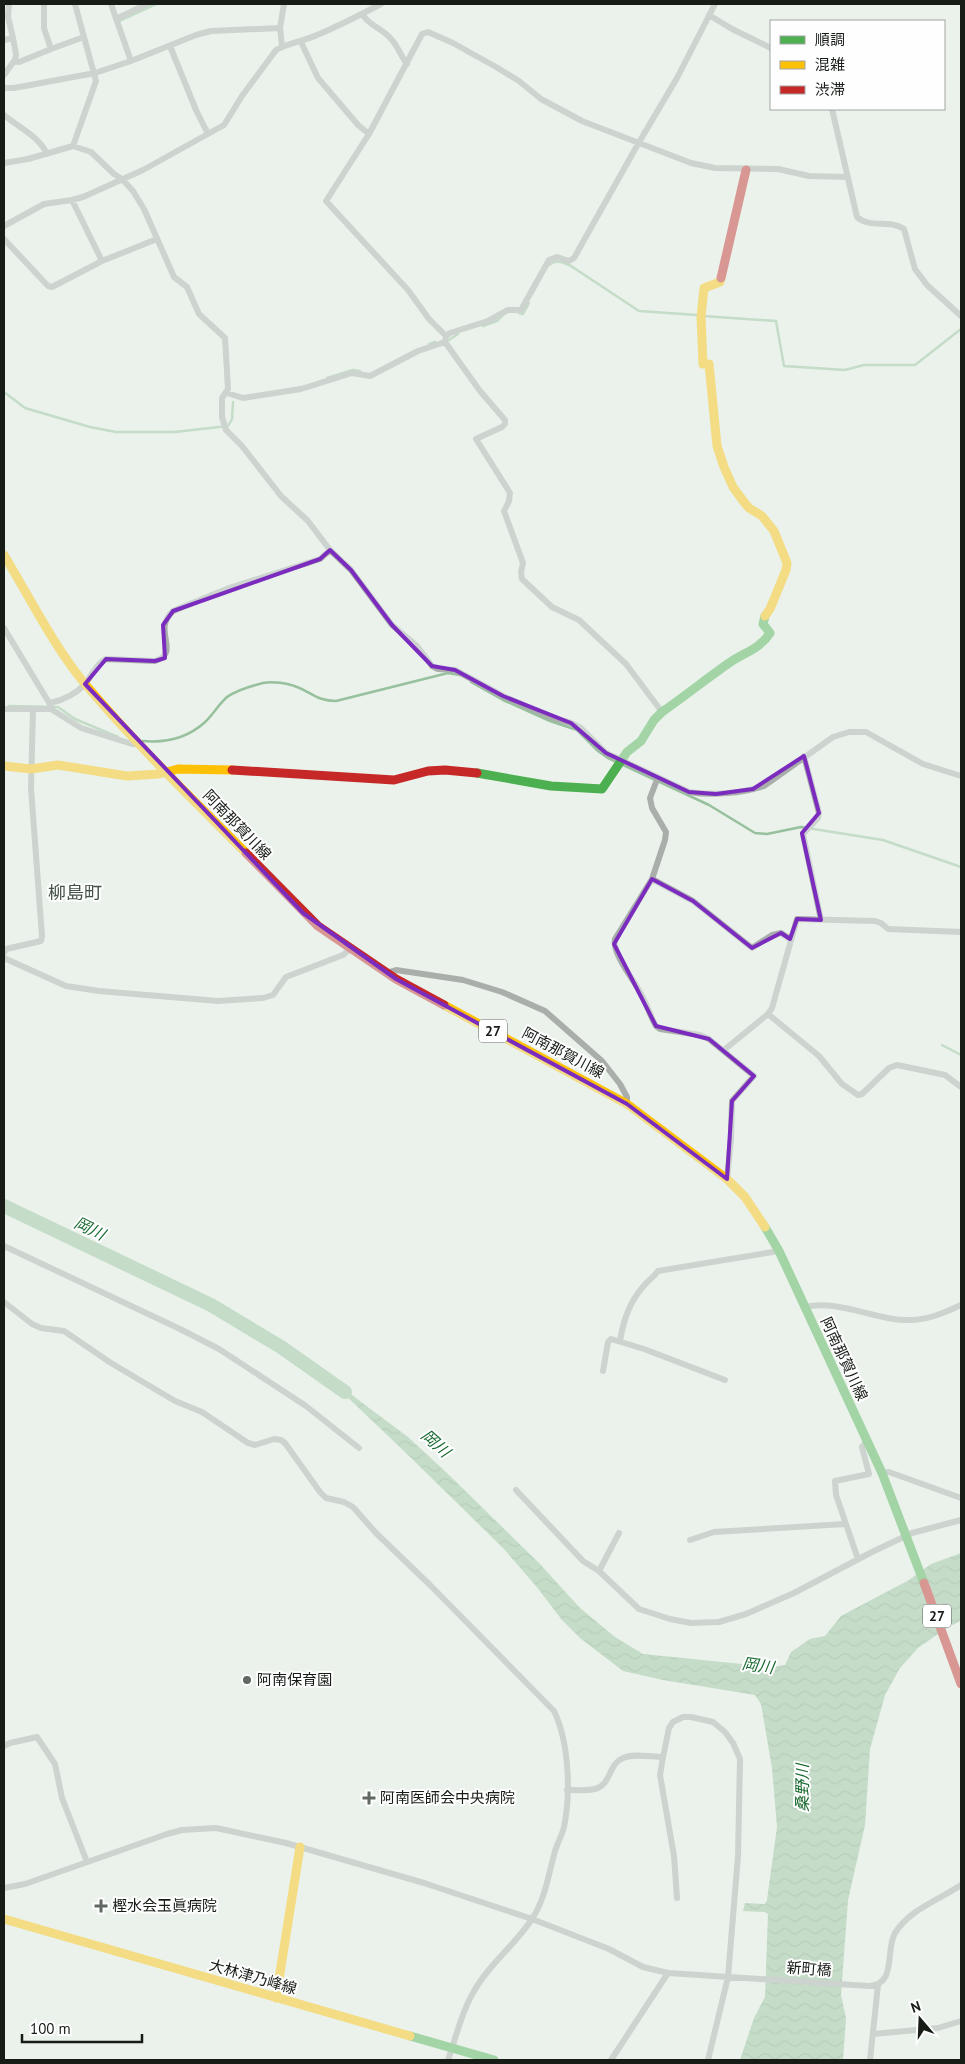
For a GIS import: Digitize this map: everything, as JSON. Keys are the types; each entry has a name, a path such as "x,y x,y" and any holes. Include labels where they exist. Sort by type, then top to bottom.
{"main road":[{"path":"4,766 31,769 58,765 127,776 156,775 178,768 255,770 394,780 428,771 445,770 483,773 537,784 602,789 627,752 641,741 654,720 662,712 732,661 751,652 767,639 770,633 762,624 763,618 770,609 786,570 787,563 774,531 762,516 749,508 744,502 733,487 724,467 717,446 709,364 703,364 699,318 704,288 720,282 746,170"},
{"name":"阿南那賀川線","path":"4,554 64,656 85,684 139,744 303,913 350,949 386,973 627,1104 726,1180 745,1197 759,1216 779,1251 882,1473 912,1548 961,1684"},
{"path":"276,1998 300,1847"},
{"name":"大林津乃峰線","path":"4,1919 494,2060"}],"street":[{"path":"4,75 15,61 16,54 8,17 9,4"},
{"path":"44,4 44,28 51,50"},
{"path":"73,146 96,81 75,4"},
{"path":"111,4 131,61"},
{"path":"116,19 147,4"},
{"path":"282,46 280,28 284,4"},
{"path":"4,226 44,204 72,200 144,170 224,126 242,96 270,57 282,46 301,42 381,4"},
{"path":"227,393 243,398 301,389 352,373 370,376 446,339 450,333 488,321 508,310 521,310 549,260 557,257 569,261 574,258 676,78 715,4"},
{"path":"362,14 370,23 392,40 398,53 407,64"},
{"path":"709,15 732,29 770,48"},
{"path":"4,88 14,88 95,73 211,31 280,28"},
{"path":"662,712 626,664 579,620 552,607 522,579 523,563 504,511 509,501 510,493 476,439 502,428 505,420 480,390 446,339 408,290 326,201 369,134 422,34 428,32 453,43 496,67 519,81 541,98 582,122 638,144 667,152 692,163 715,168 778,170 809,176 848,177"},
{"path":"15,61 19,62 84,37"},
{"path":"4,40 13,38"},
{"path":"301,42 318,78 358,125 369,134"},
{"path":"170,46 196,110 208,134"},
{"path":"832,110 857,217 863,222 899,226 904,229 914,269 927,285 961,316"},
{"path":"4,115 34,137 44,147 47,154"},
{"path":"4,163 47,154 73,146 91,152 133,191 144,209 174,277 187,287 199,314 225,338 227,344 227,393 222,398 222,417 226,430 242,446 281,496 308,521 330,550 351,570 392,625 417,646 432,666 438,669 455,670 504,696 550,717 571,723 581,728 606,753 620,762 657,780 689,792 702,794 754,789 764,786 833,737 849,732 866,732 923,764 961,776"},
{"path":"72,200 102,261"},
{"path":"4,239 48,286 52,287 102,261 157,238"},
{"path":"4,709 33,709 51,706 62,701 85,684 100,662 106,659 155,661 162,659 166,655 167,649 163,625 166,618 173,611 230,588 320,559 330,550"},
{"path":"4,628 51,706 81,728 116,740 139,744"},
{"path":"4,953 6,949 41,941 42,936 31,769 33,709"},
{"path":"804,756 819,813 818,818 803,834 821,920"},
{"path":"657,780 650,798 652,808 666,832 666,840 652,879 615,938 614,944 642,995 656,1026 660,1029 700,1035 709,1039 754,1076 732,1101 731,1139 726,1180"},
{"path":"652,879 693,902 752,948 781,933 790,939"},
{"path":"724,1050 768,1014 772,1008 797,919 875,921 881,922 888,929 961,932"},
{"path":"4,958 66,986 108,992 218,1001 263,998 272,994 286,977 343,955 350,949"},
{"path":"386,973 396,970 463,980 502,992 545,1011 602,1061 620,1084 627,1097 627,1104"},
{"path":"768,1014 819,1056 842,1084 858,1095 862,1094 890,1068 897,1065 945,1076 961,1087"},
{"path":"4,1246 219,1349 306,1406 359,1448"},
{"path":"620,1341 623,1321 635,1296 658,1271 779,1251"},
{"path":"4,1302 32,1324 41,1328 64,1331 111,1363 175,1401 202,1412 248,1443 259,1444 274,1439 286,1443 320,1492 326,1498 344,1502 353,1507 376,1533 552,1709 562,1734 566,1754 567,1790 564,1828 554,1854 542,1898 532,1919 482,1978 472,1994 448,2060"},
{"path":"805,1307 824,1305 913,1320 928,1318 961,1305"},
{"path":"603,1371 608,1342 611,1339 725,1380"},
{"path":"858,1559 836,1495 835,1481 869,1474 862,1447 867,1441"},
{"path":"882,1473 889,1472 961,1498"},
{"path":"516,1490 583,1561 600,1571 639,1609 684,1622 719,1622 746,1614 794,1593 858,1559 907,1536 961,1520"},
{"path":"690,1540 714,1532 845,1524"},
{"path":"600,1571 619,1533"},
{"path":"677,1898 674,1856 660,1775 669,1728 673,1722 683,1717 691,1717 713,1722 725,1732 733,1743 740,1759 738,1856 728,1977 708,2060"},
{"path":"4,1746 37,1737 52,1756 59,1774 62,1798 87,1862"},
{"path":"567,1790 586,1790 601,1786 608,1780 616,1762 623,1758 663,1757"},
{"name":"新町橋","path":"4,1888 25,1884 182,1830 228,1829 300,1847 424,1883 532,1919 609,1949 642,1966 668,1973 869,1986 878,1985"},
{"path":"870,2060 875,1999 878,1985 884,1980 888,1970 891,1945 895,1933 905,1920 921,1908 961,1885"},
{"path":"611,2060 668,1973"},
{"path":"873,2034 938,2028 961,2021"}],"highlighted area":[{"path":"330,550 351,570 392,625 432,666 455,670 503,696 571,723 606,753 689,792 716,794 753,789 804,756 819,813 802,833 821,920 797,919 790,939 781,933 752,948 693,901 652,879 614,944 656,1026 709,1039 754,1076 732,1101 727,1179 627,1104 396,979 303,913 85,684 106,659 155,661 165,658 163,625 173,611 320,559"}],"water":[{"name":"桑野川","path":"321,1372 408,1437 540,1564 580,1608 615,1637 643,1654 772,1667 785,1665 791,1652 810,1639 825,1636 841,1616 909,1580 931,1564 961,1553 961,1621 948,1627 918,1648 900,1668 885,1695 870,1749 865,1825 848,1900 841,1995 846,2018 843,2060 740,2060 754,2018 765,1997 768,1914 765,1912 743,1911 745,1903 765,1904 767,1900 777,1827 772,1768 761,1704 755,1695 663,1680 623,1671 580,1638 562,1620 503,1548"}],"waterway":[{"path":"119,21 156,4"},
{"path":"549,265 562,262 571,266 639,311 697,315"},
{"path":"519,313 523,314 529,303"},
{"path":"483,326 497,321 502,316"},
{"path":"703,316 776,321 784,366 845,370 864,365 915,365 961,329"},
{"path":"449,340 458,334"},
{"path":"429,344 435,342"},
{"path":"327,378 353,370 360,371"},
{"path":"4,392 25,408 90,427 116,432 175,432 228,426 232,419 233,402"},
{"path":"143,741 175,739 190,733 207,720 227,697 240,690 263,683 289,684 320,698 336,701 448,673 460,675"},
{"path":"471,682 503,700 550,721 577,730 598,751 608,758 709,805 755,833 767,834 801,827 883,840 961,867"},
{"path":"9,706 58,707 75,719 118,737"},
{"path":"942,1045 961,1055"},
{"name":"岡川","path":"4,1206 211,1305 281,1347 345,1392"}],"traffic: fast":[{"path":"477,773 551,786 602,789 627,752 641,741 654,720 662,712 729,663 756,647 766,638 770,633 763,624 765,616"},
{"path":"765,1227 779,1251 882,1473 924,1583"},
{"path":"410,2036 494,2060"}],"traffic: slow":[{"path":"721,278 720,282 704,288 701,317 703,364 709,364 717,446 724,467 733,487 744,502 749,508 762,516 774,531 787,563 770,609 765,616"},
{"path":"4,555 52,637 85,684 143,749 246,853"},
{"path":"4,766 31,769 58,765 127,776 159,774 178,769 232,770"},
{"path":"444,1005 627,1104 727,1179 745,1197 765,1227"},
{"path":"276,1998 300,1847"},
{"path":"4,1919 410,2036"}],"traffic: jam":[{"path":"721,278 746,170"},
{"path":"232,770 394,780 428,771 445,770 477,773"},
{"path":"246,853 318,926 396,979 444,1005"},
{"path":"924,1583 961,1684"}],"place":[{"name":"阿南保育園","path":"247,1680"},
{"name":"阿南医師会中央病院","path":"369,1798"},
{"name":"樫水会玉眞病院","path":"101,1906"}],"district":[{"name":"柳島町","path":"75,893"}]}
